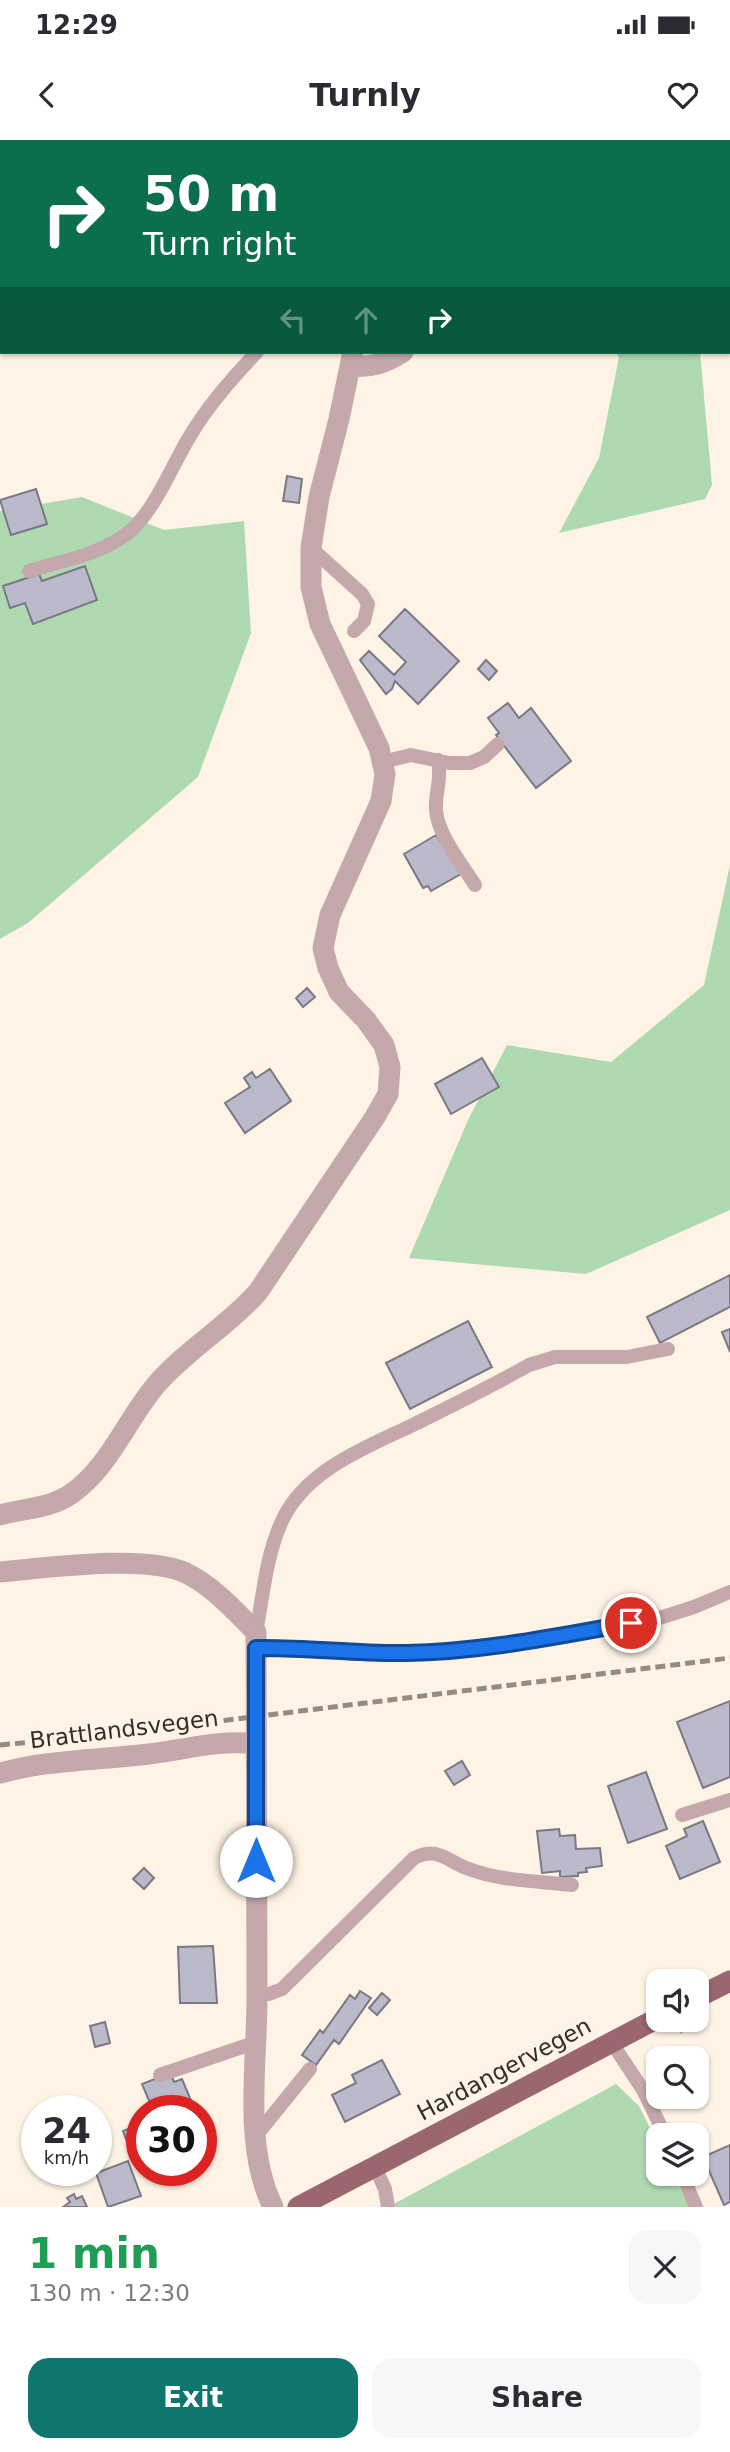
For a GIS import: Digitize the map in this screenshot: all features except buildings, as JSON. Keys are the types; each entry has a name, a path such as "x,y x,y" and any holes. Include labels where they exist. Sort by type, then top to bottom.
{"main road":[{"path":"709,1992 730,1981"},
{"name":"Hardangervegen","path":"298,2207 646,2025"}],"street":[{"path":"0,1515 57,1502 86,1482 157,1384 186,1356 238,1314 258,1292 388,1094 390,1067 384,1045 366,1020 339,992 327,968 323,948 330,915 381,801 385,774 380,748 320,624 312,587 311,548 319,497 352,359 376,365 400,354"},
{"path":"0,1572 86,1565 153,1564 183,1572 203,1582 226,1601 256,1640 257,2042 254,2138 259,2171 273,2207"},
{"name":"Brattlandsvegen","path":"0,1773 76,1760 152,1754 205,1743 234,1741 255,1744"}],"lane":[{"path":"29,571 110,544 128,533 146,515 191,434 225,385 255,354"},
{"path":"311,548 362,594 368,604 364,621 354,631"},
{"path":"382,762 411,755 449,764 470,763 484,757 499,744"},
{"path":"438,760 441,775 436,814 446,839 475,885"},
{"path":"668,1349 627,1357 555,1357 529,1365 352,1455 314,1480 298,1495 281,1521 271,1553 256,1640 291,1647 405,1653 446,1651 653,1620 730,1592"},
{"path":"681,1815 730,1800"},
{"path":"257,1994 269,1994 282,1989 414,1857 425,1852 436,1852 469,1870 498,1877 572,1885"},
{"path":"160,2075 257,2042"},
{"path":"612,2043 643,2090 659,2123"},
{"path":"254,2138 310,2068"},
{"path":"375,2167 388,2207"},
{"path":"687,2186 696,2207"}],"green space":[{"path":"617,354 700,354 712,485 705,499 559,533 599,458 619,357"},
{"path":"82,497 164,530 244,521 251,633 198,777 28,923 0,939 0,511"},
{"path":"730,865 730,1210 586,1274 409,1258 468,1120 507,1045 611,1062 704,985"},
{"path":"616,2084 639,2106 648,2123 646,2186 679,2186 689,2207 388,2207"}],"railway":[{"path":"0,1745 98,1736 730,1658"}],"route":[{"path":"256,1861 256,1648 291,1647 405,1653 446,1651 631,1623"}]}
